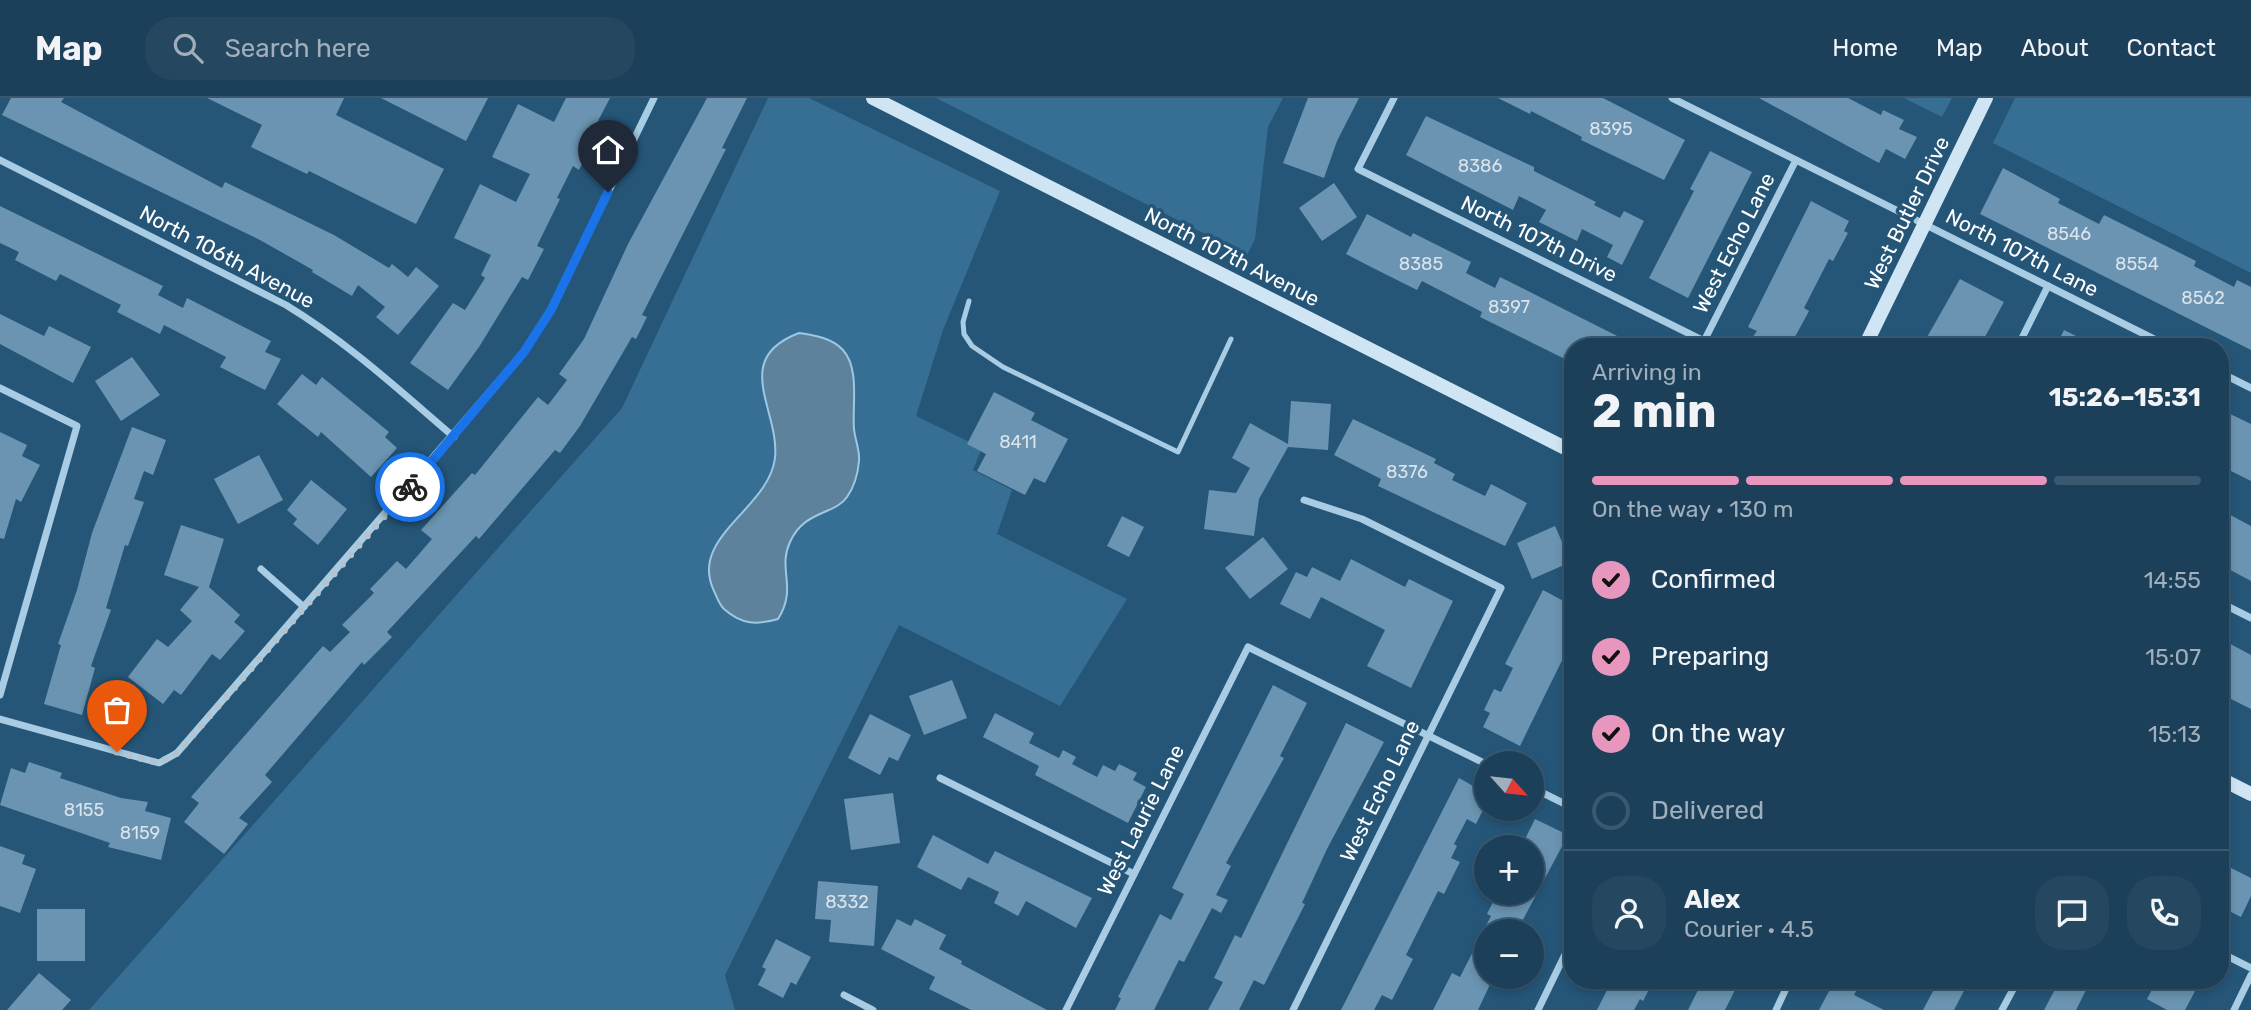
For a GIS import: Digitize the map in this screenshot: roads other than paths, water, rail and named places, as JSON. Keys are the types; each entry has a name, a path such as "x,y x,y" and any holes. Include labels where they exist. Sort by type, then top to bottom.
{"street":[{"path":"0,719 159,763 177,753 503,380 545,321 654,98"},
{"name":"North 107th Avenue","path":"873,98 1564,447"},
{"name":"North 107th Drive","path":"1394,98 1358,169 1698,338"},
{"name":"North 107th Lane","path":"1672,98 2152,338"},
{"name":"West Butler Drive","path":"1869,338 1986,98"},
{"name":"North 106th Avenue","path":"0,160 297,311 366,361 454,436"},
{"name":"West Echo Lane","path":"1706,338 1796,160"},
{"path":"2022,338 2048,286"},
{"path":"2229,377 2251,388"},
{"path":"0,388 77,426 0,695"},
{"name":"West Echo Lane","path":"1293,1010 1501,588 1362,519 1304,500"},
{"path":"261,569 304,607"},
{"path":"2229,607 2251,618"},
{"name":"West Laurie Lane","path":"1066,1010 1248,647 1427,734"},
{"path":"1427,734 1474,758"},
{"path":"940,778 1134,874"},
{"path":"2229,783 2251,794"},
{"path":"1544,794 1564,804"},
{"path":"1538,1010 1564,957"},
{"path":"2229,957 2251,968"},
{"path":"2234,1010 2251,975"},
{"path":"1776,1010 1786,989"},
{"path":"2002,1010 2013,989"},
{"path":"844,995 873,1010"}],"lane":[{"path":"970,301 963,322 964,334 972,346 1003,367 1178,452 1231,339"}]}
